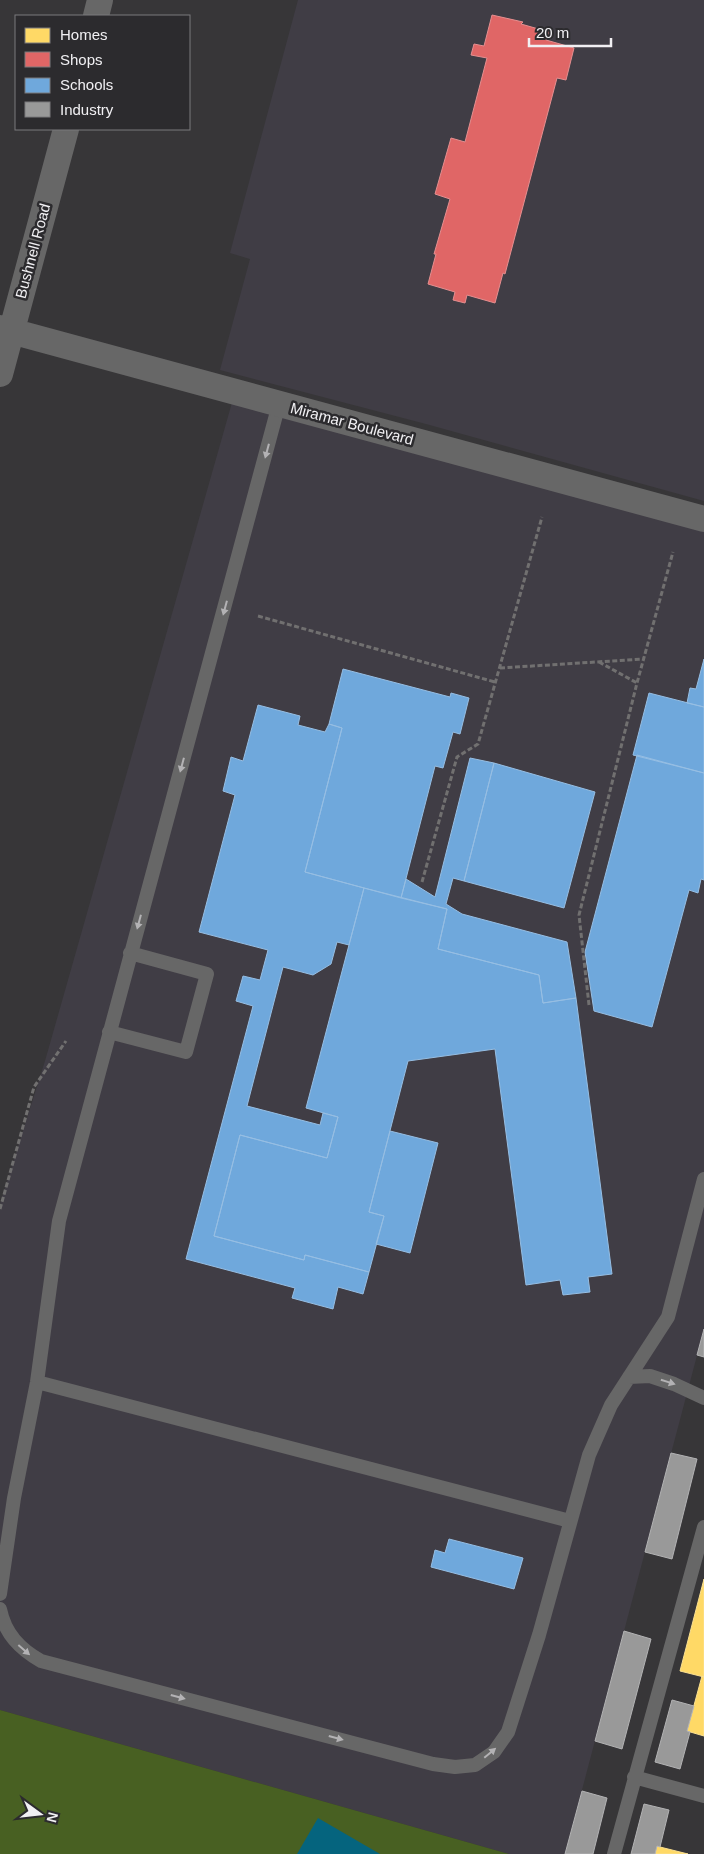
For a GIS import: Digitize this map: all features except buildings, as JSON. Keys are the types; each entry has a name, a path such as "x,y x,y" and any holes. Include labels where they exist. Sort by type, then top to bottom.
{"street":[{"path":"96,15 100,0"},
{"name":"Bushnell Road","path":"0,374 6,330 66,130"},
{"name":"Miramar Boulevard","path":"6,330 704,520"}],"lane":[{"path":"0,1594 14,1498 37,1382 59,1221 279,404"},
{"path":"109,1032 186,1052 207,974 130,953"},
{"path":"0,1609 2,1621 12,1638 25,1652 40,1661 434,1764 455,1768 475,1765 494,1752 508,1732 539,1635 589,1455 611,1405 668,1316 704,1179"},
{"path":"629,1377 650,1376 674,1384 704,1398"},
{"path":"37,1382 570,1521"},
{"path":"614,1854 704,1527"},
{"path":"634,1777 704,1796"}],"path":[{"path":"422,882 457,757 478,744 542,518"},
{"path":"588,1006 579,915 637,683 673,552"},
{"path":"258,616 495,682"},
{"path":"499,668 644,659"},
{"path":"598,662 637,683"},
{"path":"0,1209 34,1087 66,1041"}],"shaded area":[{"path":"298,0 704,0 704,501 426,424 220,370 250,259 230,253"},
{"path":"235,392 704,519 704,1329 565,1854 509,1854 0,1710 0,1204 45,1061"}],"green space":[{"path":"0,1710 509,1854 0,1854"}],"water":[{"path":"318,1818 380,1854 297,1854"}]}
